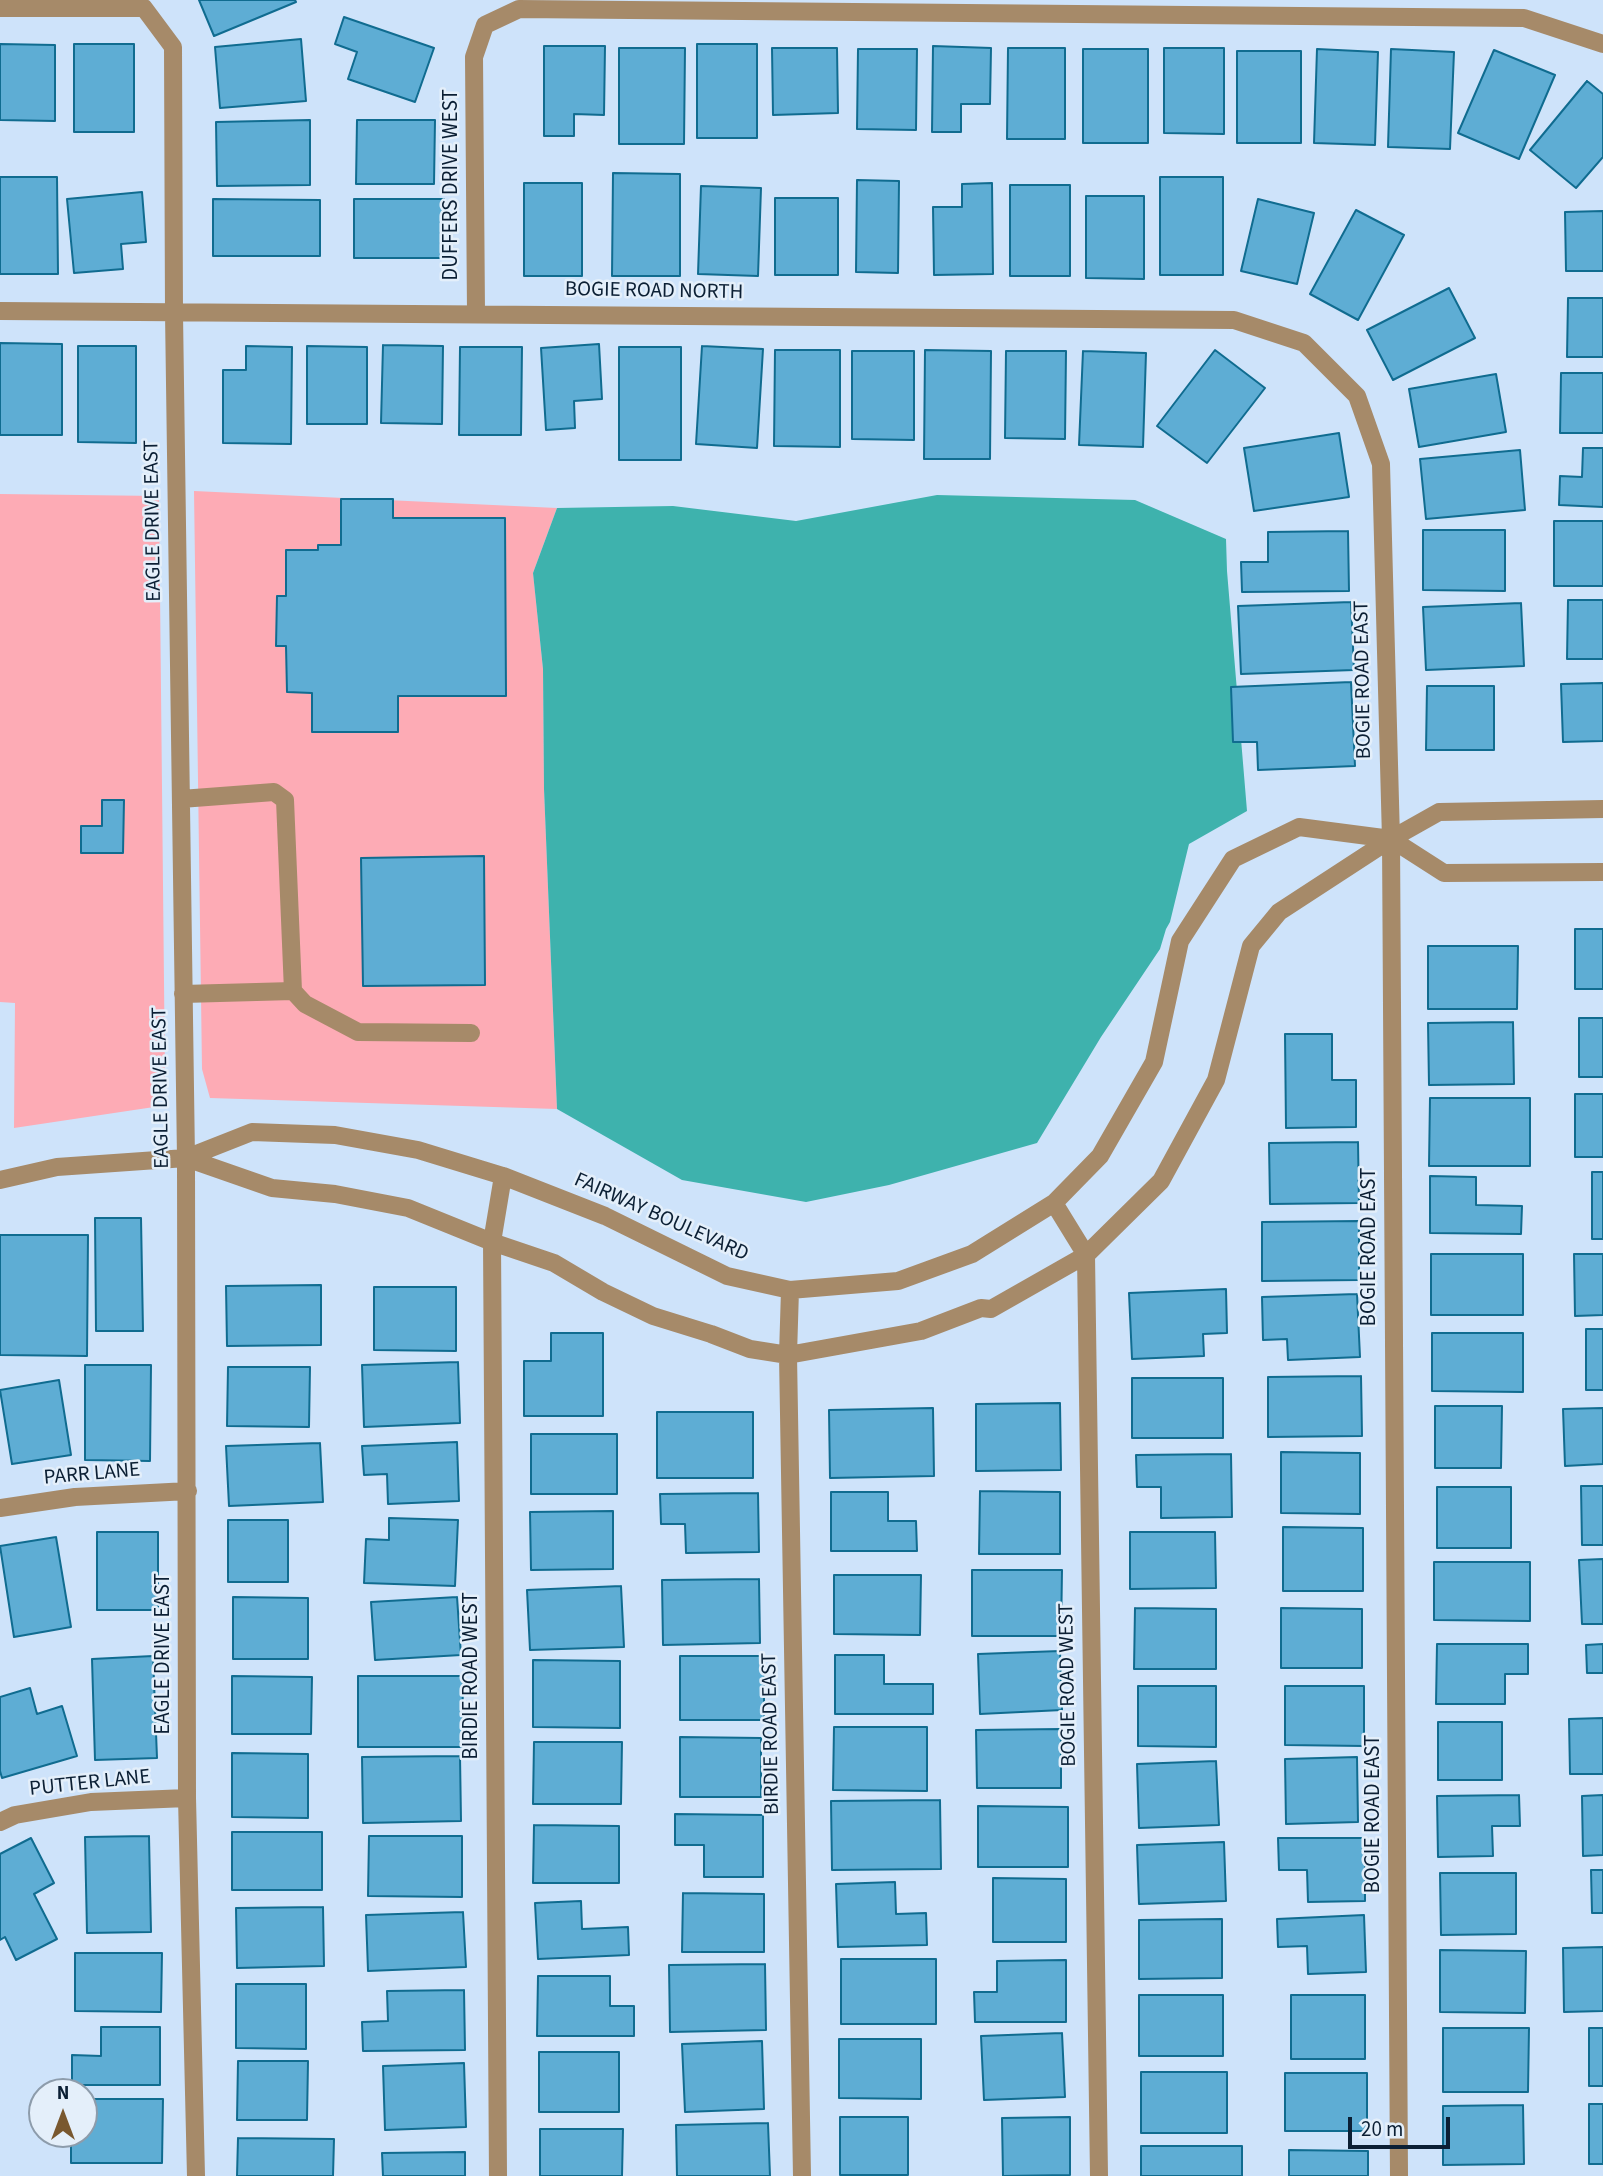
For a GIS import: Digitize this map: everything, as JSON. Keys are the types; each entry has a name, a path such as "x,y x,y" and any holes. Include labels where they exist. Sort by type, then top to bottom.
{"street":[{"name":"EAGLE DRIVE EAST","path":"0,8 144,8 173,47 174,313 186,1158 187,1798 196,2176"},
{"name":"DUFFERS DRIVE WEST","path":"476,313 474,57 485,24 519,9 1524,18 1603,44"},
{"name":"BOGIE ROAD NORTH","path":"0,311 1234,320 1304,343"},
{"name":"BOGIE ROAD EAST","path":"1304,343 1357,396 1381,464 1391,839 1399,2176"},
{"path":"181,799 274,792 285,800 293,991 304,1004 358,1032 471,1033"},
{"name":"FAIRWAY BOULEVARD","path":"186,1158 272,1188 334,1194 408,1208 554,1263 603,1292 653,1316 750,1349 788,1355 921,1331 981,1308 991,1309 1086,1255 1161,1181 1216,1080 1251,946 1279,912 1439,811 1603,809"},
{"name":"FAIRWAY BOULEVARD","path":"0,1180 57,1167 186,1158 252,1132 335,1135 418,1150 503,1176 605,1216 727,1276 790,1290 898,1281 972,1254 1054,1203 1101,1156 1154,1062 1180,941 1233,859 1299,827 1391,839 1444,873 1603,872"},
{"path":"183,994 293,991"},
{"name":"BIRDIE ROAD WEST","path":"498,2176 492,1241 503,1176"},
{"path":"1054,1203 1086,1255"},
{"name":"BOGIE ROAD WEST","path":"1086,1255 1099,2176"},
{"name":"BIRDIE ROAD EAST","path":"790,1290 788,1355 802,2176"},
{"name":"PARR LANE","path":"0,1508 75,1497 188,1490"},
{"name":"PUTTER LANE","path":"0,1822 15,1815 91,1802 187,1798"}],"shaded area":[{"path":"194,491 557,508 533,573 543,669 544,789 557,1109 210,1098 202,1069"},
{"path":"0,494 159,496 165,1079 154,1107 14,1128 15,1003 0,1002"},
{"path":"937,495 1135,500 1226,539 1247,811 1189,844 1170,922 1160,949 1101,1037 1037,1143 889,1185 806,1202 682,1180 557,1109 544,789 543,669 533,573 557,508 673,506 796,521"}],"building":[{"path":"199,0 295,0 296,2 214,36"},
{"path":"344,17 434,48 415,102 348,79 357,52 335,44"},
{"path":"301,39 306,101 220,108 215,47"},
{"path":"0,44 55,45 55,121 0,120"},
{"path":"74,44 134,44 134,132 74,132"},
{"path":"697,44 757,44 757,138 697,138"},
{"path":"544,46 605,46 604,115 574,114 574,136 544,136"},
{"path":"933,46 991,48 990,104 961,104 961,132 932,132"},
{"path":"619,48 685,48 684,144 619,144"},
{"path":"772,48 837,48 838,113 773,115"},
{"path":"1008,48 1065,48 1065,139 1007,139"},
{"path":"1164,48 1224,48 1224,134 1164,133"},
{"path":"858,49 917,49 916,130 857,129"},
{"path":"1083,49 1148,49 1148,143 1083,143"},
{"path":"1317,49 1378,52 1375,145 1314,143"},
{"path":"1391,49 1454,52 1450,149 1388,147"},
{"path":"1494,50 1555,75 1519,159 1458,133"},
{"path":"1237,51 1301,51 1301,143 1237,143"},
{"path":"1587,81 1603,94 1603,157 1576,188 1530,150"},
{"path":"310,120 310,185 217,186 216,122"},
{"path":"357,120 435,120 434,184 356,184"},
{"path":"613,173 680,174 680,276 612,276"},
{"path":"0,177 57,177 58,274 0,274"},
{"path":"1160,177 1223,177 1223,275 1160,275"},
{"path":"857,180 899,181 898,273 856,272"},
{"path":"524,183 582,183 582,276 524,276"},
{"path":"992,183 993,274 934,275 933,207 962,207 962,184"},
{"path":"1010,185 1070,185 1070,276 1010,276"},
{"path":"701,186 761,188 758,276 698,274"},
{"path":"142,192 146,242 121,244 123,269 74,273 67,199"},
{"path":"1086,196 1144,196 1144,279 1086,278"},
{"path":"775,198 838,198 838,275 775,275"},
{"path":"213,199 320,200 320,256 213,256"},
{"path":"354,199 444,199 443,258 354,258"},
{"path":"1258,199 1314,213 1297,284 1241,271"},
{"path":"1356,210 1404,235 1358,320 1310,294"},
{"path":"1603,211 1603,271 1566,271 1565,212"},
{"path":"1449,288 1475,338 1393,380 1367,330"},
{"path":"1568,298 1603,298 1603,357 1567,357"},
{"path":"0,343 62,344 62,435 0,435"},
{"path":"599,344 602,399 574,401 575,428 546,430 541,348"},
{"path":"383,345 443,346 442,424 381,423"},
{"path":"78,346 136,346 136,443 78,442"},
{"path":"246,346 292,347 291,444 223,443 223,370 246,370"},
{"path":"307,346 367,347 367,424 307,424"},
{"path":"702,346 763,349 757,448 696,444"},
{"path":"460,347 522,347 521,435 459,435"},
{"path":"619,347 681,347 681,460 619,460"},
{"path":"775,350 840,350 840,447 774,446"},
{"path":"925,350 991,351 990,459 924,459"},
{"path":"1215,350 1265,388 1207,463 1157,426"},
{"path":"852,351 914,351 914,440 852,439"},
{"path":"1006,351 1066,351 1065,439 1005,438"},
{"path":"1083,351 1146,353 1143,447 1079,445"},
{"path":"1561,373 1603,373 1603,433 1560,433"},
{"path":"1496,374 1506,432 1419,447 1409,389"},
{"path":"1339,433 1349,497 1254,511 1244,448"},
{"path":"1583,448 1603,448 1603,507 1559,505 1560,476 1582,477"},
{"path":"1520,450 1525,510 1426,519 1420,459"},
{"path":"341,499 393,499 393,518 505,518 506,696 398,696 398,732 312,732 312,693 287,692 286,646 276,646 277,596 286,596 286,550 318,550 318,545 341,545"},
{"path":"1554,521 1603,521 1603,586 1554,586"},
{"path":"1423,530 1505,530 1505,591 1423,590"},
{"path":"1348,531 1349,591 1242,592 1241,562 1268,562 1268,532"},
{"path":"1568,600 1603,600 1603,659 1567,659"},
{"path":"1351,602 1354,670 1241,674 1238,606"},
{"path":"1521,603 1524,666 1426,670 1423,607"},
{"path":"1351,682 1355,766 1258,770 1257,742 1233,742 1231,687"},
{"path":"1603,683 1603,741 1563,742 1561,684"},
{"path":"1427,686 1494,686 1494,750 1426,750"},
{"path":"102,800 124,800 123,853 81,853 81,826 102,826"},
{"path":"484,856 485,985 363,986 361,858"},
{"path":"1575,929 1603,929 1603,989 1575,989"},
{"path":"1428,946 1518,946 1517,1009 1428,1009"},
{"path":"1579,1018 1603,1018 1603,1077 1579,1077"},
{"path":"1513,1022 1514,1084 1429,1085 1428,1023"},
{"path":"1285,1034 1332,1034 1332,1080 1356,1080 1356,1127 1286,1128"},
{"path":"1575,1094 1603,1094 1603,1157 1575,1157"},
{"path":"1430,1098 1530,1098 1530,1166 1429,1166"},
{"path":"1358,1142 1359,1203 1270,1204 1269,1143"},
{"path":"1592,1172 1603,1172 1603,1239 1592,1239"},
{"path":"1430,1176 1476,1177 1476,1205 1522,1206 1521,1234 1430,1233"},
{"path":"95,1218 141,1218 143,1331 96,1331"},
{"path":"1359,1221 1359,1280 1262,1281 1262,1222"},
{"path":"0,1235 88,1235 87,1356 0,1355"},
{"path":"1431,1254 1523,1254 1523,1315 1431,1315"},
{"path":"1574,1254 1603,1254 1603,1315 1575,1316"},
{"path":"321,1285 321,1345 227,1346 226,1286"},
{"path":"374,1287 456,1287 456,1351 374,1350"},
{"path":"1226,1289 1227,1333 1203,1334 1204,1356 1132,1359 1129,1293"},
{"path":"1357,1294 1360,1357 1288,1360 1287,1339 1263,1340 1262,1297"},
{"path":"1586,1329 1603,1329 1603,1390 1586,1390"},
{"path":"551,1333 603,1333 603,1416 524,1416 524,1361 551,1361"},
{"path":"1432,1333 1523,1333 1523,1392 1432,1391"},
{"path":"458,1362 460,1423 364,1427 362,1365"},
{"path":"85,1365 151,1365 150,1461 85,1460"},
{"path":"228,1367 310,1367 309,1427 227,1426"},
{"path":"1361,1376 1362,1436 1268,1437 1268,1377"},
{"path":"1132,1378 1223,1378 1223,1438 1132,1438"},
{"path":"59,1380 71,1455 12,1464 0,1390"},
{"path":"1060,1403 1061,1470 976,1471 976,1404"},
{"path":"1435,1406 1502,1406 1501,1468 1435,1468"},
{"path":"933,1408 934,1476 830,1478 829,1410"},
{"path":"1603,1408 1603,1464 1565,1466 1563,1409"},
{"path":"657,1412 753,1412 753,1478 657,1478"},
{"path":"531,1434 617,1434 617,1494 531,1494"},
{"path":"457,1442 459,1501 388,1504 387,1474 364,1475 362,1446"},
{"path":"320,1443 323,1502 229,1506 226,1446"},
{"path":"1281,1452 1360,1453 1360,1514 1281,1513"},
{"path":"1231,1454 1232,1517 1161,1518 1161,1487 1137,1487 1136,1455"},
{"path":"1581,1486 1603,1486 1603,1545 1582,1545"},
{"path":"1437,1487 1511,1487 1511,1548 1437,1548"},
{"path":"980,1491 1060,1492 1060,1554 979,1554"},
{"path":"831,1492 888,1492 888,1521 916,1521 917,1551 831,1551"},
{"path":"758,1493 759,1552 686,1553 685,1524 661,1524 660,1494"},
{"path":"613,1511 613,1569 531,1570 530,1512"},
{"path":"389,1518 458,1520 455,1586 364,1583 366,1539 389,1540"},
{"path":"228,1520 288,1520 288,1582 228,1582"},
{"path":"1283,1527 1363,1528 1363,1591 1283,1591"},
{"path":"97,1532 158,1532 158,1610 97,1610"},
{"path":"1130,1532 1215,1532 1216,1588 1130,1589"},
{"path":"56,1537 71,1627 14,1637 0,1546"},
{"path":"1603,1559 1603,1624 1582,1624 1579,1560"},
{"path":"1434,1562 1530,1562 1530,1621 1434,1620"},
{"path":"972,1570 1062,1570 1061,1636 972,1636"},
{"path":"834,1575 921,1575 920,1635 834,1634"},
{"path":"759,1579 760,1643 663,1645 662,1580"},
{"path":"621,1586 624,1647 530,1650 527,1590"},
{"path":"233,1597 308,1598 308,1659 233,1659"},
{"path":"457,1597 461,1655 375,1660 371,1602"},
{"path":"1135,1608 1216,1609 1216,1669 1134,1669"},
{"path":"1281,1608 1362,1609 1362,1668 1281,1668"},
{"path":"1437,1644 1528,1644 1528,1674 1505,1674 1505,1704 1436,1704"},
{"path":"1603,1644 1603,1673 1587,1673 1586,1645"},
{"path":"1060,1651 1062,1710 980,1714 978,1654"},
{"path":"835,1655 884,1655 884,1684 933,1684 933,1714 835,1714"},
{"path":"153,1656 157,1758 95,1760 92,1659"},
{"path":"680,1656 764,1656 764,1720 680,1720"},
{"path":"533,1660 620,1661 620,1728 533,1727"},
{"path":"232,1676 312,1677 311,1734 232,1734"},
{"path":"358,1676 463,1676 462,1747 358,1747"},
{"path":"1138,1686 1216,1686 1216,1747 1138,1746"},
{"path":"1285,1686 1364,1686 1364,1746 1285,1745"},
{"path":"30,1688 37,1714 62,1706 77,1756 2,1778 0,1697"},
{"path":"1603,1718 1603,1774 1570,1774 1569,1719"},
{"path":"1438,1722 1502,1722 1502,1780 1438,1780"},
{"path":"834,1727 927,1727 927,1791 833,1790"},
{"path":"1061,1729 1061,1788 977,1788 976,1730"},
{"path":"680,1737 761,1738 761,1797 680,1797"},
{"path":"534,1742 622,1742 621,1804 533,1804"},
{"path":"232,1753 308,1754 308,1818 232,1817"},
{"path":"460,1756 461,1821 363,1823 362,1757"},
{"path":"1357,1757 1358,1822 1286,1824 1285,1759"},
{"path":"1216,1761 1219,1825 1139,1828 1137,1764"},
{"path":"1519,1795 1520,1826 1492,1826 1493,1856 1438,1857 1437,1796"},
{"path":"1603,1795 1603,1855 1583,1856 1582,1796"},
{"path":"940,1800 941,1869 832,1870 831,1801"},
{"path":"978,1806 1068,1807 1068,1867 978,1867"},
{"path":"675,1814 763,1815 763,1877 704,1877 704,1845 675,1845"},
{"path":"534,1825 619,1826 619,1883 533,1883"},
{"path":"232,1832 322,1832 322,1890 232,1890"},
{"path":"149,1836 151,1932 87,1933 85,1837"},
{"path":"369,1836 462,1836 462,1897 368,1896"},
{"path":"31,1838 54,1883 34,1894 57,1939 16,1960 5,1937 0,1940 0,1854"},
{"path":"1278,1838 1365,1838 1365,1901 1308,1902 1307,1870 1279,1870"},
{"path":"1224,1842 1226,1901 1139,1904 1137,1845"},
{"path":"1591,1870 1603,1870 1603,1913 1592,1913"},
{"path":"1440,1873 1516,1873 1516,1934 1441,1935"},
{"path":"993,1878 1066,1879 1066,1942 993,1942"},
{"path":"895,1882 896,1914 926,1913 927,1945 838,1947 836,1884"},
{"path":"683,1893 764,1894 764,1952 682,1952"},
{"path":"581,1901 582,1929 628,1927 629,1955 538,1959 535,1903"},
{"path":"323,1907 324,1966 237,1968 236,1908"},
{"path":"463,1912 466,1967 368,1971 366,1915"},
{"path":"1364,1915 1366,1972 1308,1974 1307,1946 1278,1947 1277,1919"},
{"path":"1222,1919 1222,1978 1139,1979 1139,1920"},
{"path":"1603,1947 1603,2011 1564,2012 1563,1948"},
{"path":"1440,1950 1526,1951 1525,2013 1440,2012"},
{"path":"75,1953 162,1953 161,2012 75,2011"},
{"path":"841,1959 936,1959 936,2024 841,2024"},
{"path":"1066,1960 1066,2022 975,2022 974,1992 997,1992 997,1961"},
{"path":"765,1964 766,2030 670,2032 669,1965"},
{"path":"538,1976 610,1976 610,2006 634,2006 634,2036 537,2036"},
{"path":"236,1984 306,1984 306,2049 236,2048"},
{"path":"464,1990 465,2050 363,2051 362,2022 388,2021 387,1991"},
{"path":"1139,1995 1223,1995 1223,2056 1139,2056"},
{"path":"1291,1995 1365,1995 1365,2059 1291,2059"},
{"path":"101,2027 160,2027 160,2085 98,2085 98,2078 72,2078 72,2055 101,2056"},
{"path":"1443,2028 1529,2028 1528,2092 1443,2092"},
{"path":"1589,2028 1603,2028 1603,2086 1589,2086"},
{"path":"1062,2033 1065,2097 984,2100 981,2036"},
{"path":"839,2039 921,2039 921,2099 839,2098"},
{"path":"762,2041 764,2109 685,2112 682,2044"},
{"path":"539,2052 619,2052 619,2112 539,2112"},
{"path":"238,2061 308,2061 307,2120 237,2120"},
{"path":"464,2063 466,2127 385,2130 383,2066"},
{"path":"1141,2072 1227,2072 1227,2133 1141,2133"},
{"path":"1285,2073 1367,2073 1367,2131 1285,2131"},
{"path":"98,2099 163,2099 162,2163 71,2163 71,2148 98,2148"},
{"path":"1589,2104 1603,2104 1603,2164 1589,2164"},
{"path":"1523,2105 1524,2164 1443,2165 1443,2106"},
{"path":"840,2117 908,2117 908,2175 840,2175"},
{"path":"1070,2117 1070,2175 1003,2176 1002,2118"},
{"path":"768,2123 770,2176 677,2176 676,2125"},
{"path":"540,2129 623,2129 622,2176 540,2176"},
{"path":"238,2138 334,2139 333,2176 237,2176"},
{"path":"1141,2146 1242,2146 1242,2176 1141,2176"},
{"path":"1289,2150 1368,2151 1368,2176 1289,2176"},
{"path":"465,2152 465,2176 383,2176 382,2153"}]}
